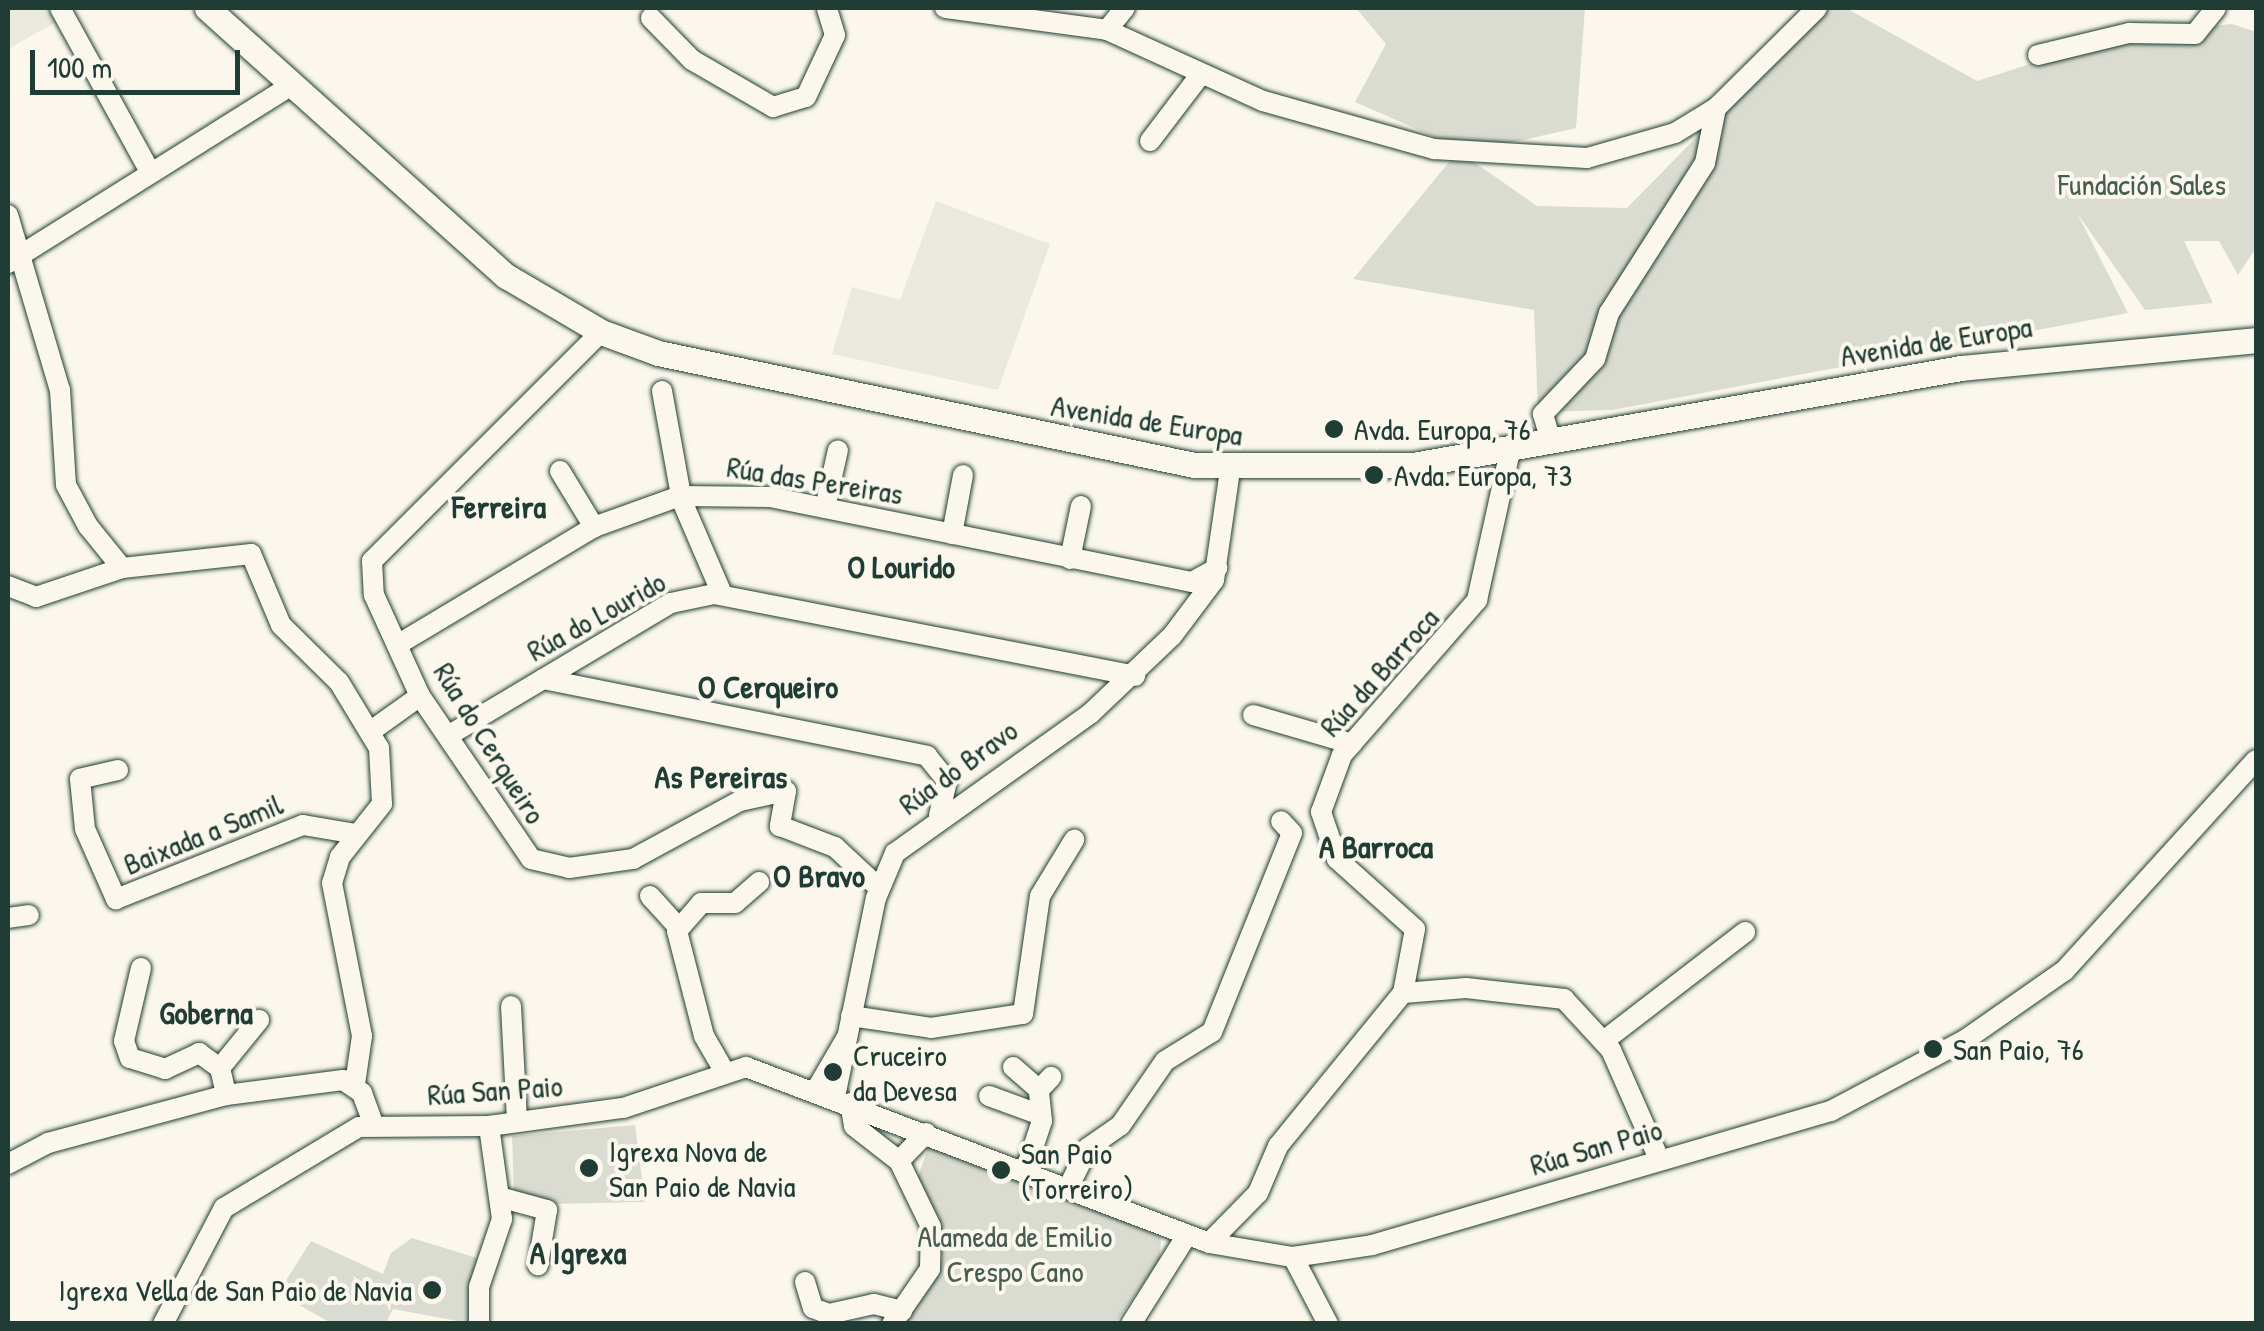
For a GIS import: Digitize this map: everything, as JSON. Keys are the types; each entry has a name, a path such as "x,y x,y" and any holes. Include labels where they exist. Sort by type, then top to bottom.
{"main road":[{"name":"Avenida de Europa","path":"207,8 506,276 600,332 773,379 1230,470 1413,465 1510,451 1962,368 2256,340"},
{"name":"Avenida de Europa","path":"227,8 512,264 568,301 671,344 1239,456 1374,455 1548,431 1931,358 2256,327"}],"street":[{"path":"60,8 150,172"},
{"path":"650,18 692,60 773,107 806,97 835,35 827,8"},
{"path":"945,8 1107,30 1201,74 1434,149 1563,162 1675,133 1716,108 1817,8"},
{"path":"1107,30 1124,8"},
{"path":"2038,55 2129,33 2195,34 2208,30 2216,8"},
{"path":"1150,141 1201,74"},
{"path":"14,259 292,85"},
{"path":"1548,431 1543,414 1594,359 1609,313 1705,163 1716,108"},
{"path":"8,215 14,259 60,390 66,485 122,568"},
{"path":"398,645 369,574 380,547 600,332"},
{"path":"662,391 680,496 722,594"},
{"path":"825,508 838,450"},
{"name":"Rúa da Barroca","path":"1209,1243 1258,1193 1278,1146 1403,993 1416,929 1323,841 1330,776 1352,744 1477,600 1510,451"},
{"name":"Rúa do Bravo","path":"834,1097 879,888 895,852 939,816 974,797 1135,676 1195,606 1217,568 1230,470"},
{"path":"560,472 594,528"},
{"path":"952,534 963,475"},
{"name":"Rúa das Pereiras","path":"398,645 594,528 680,496 742,494 1192,582"},
{"path":"1070,559 1081,506"},
{"path":"8,586 36,597 122,568 251,554 281,625 371,731 386,791 335,869 332,897 362,1036 355,1084 372,1123 224,1208 163,1324"},
{"path":"1195,606 1192,582 1217,568"},
{"name":"Rúa do Lourido","path":"450,734 671,603 722,594 1135,676"},
{"name":"Rúa do Cerqueiro","path":"398,645 420,696 450,734 512,840 550,867 633,859 724,808 786,791 780,826 836,847 879,888"},
{"path":"543,679 928,756 947,782 974,797"},
{"path":"371,731 420,696"},
{"path":"1252,715 1352,744"},
{"name":"Rúa San Paio","path":"372,1123 489,1126 639,1104 723,1070 762,1070 1209,1243 1293,1257 1372,1244 1831,1112 2018,1008 2076,958 2256,760"},
{"name":"Baixada a Samil","path":"118,770 80,779 85,828 116,899 303,825 356,834"},
{"path":"939,816 947,782"},
{"path":"1068,1188 1088,1148 1120,1126 1165,1061 1212,1032 1292,833 1281,821"},
{"path":"850,1026 931,1028 1023,1014 1040,896 1074,840"},
{"path":"678,927 701,903 736,903 760,882"},
{"path":"650,896 678,927 704,1036 723,1070"},
{"path":"8,918 29,916"},
{"path":"1605,1040 1745,932"},
{"path":"141,968 124,1041 130,1058 165,1069 192,1051 220,1068 226,1095"},
{"path":"1403,993 1466,988 1558,998 1605,1040 1659,1159"},
{"path":"511,1006 517,1122"},
{"path":"220,1068 258,1020"},
{"path":"1013,1067 1045,1084 1025,1172"},
{"path":"8,1164 48,1143 226,1095 355,1084"},
{"path":"988,1096 1038,1114"},
{"path":"805,1282 814,1308 829,1314 874,1304 897,1317 930,1269 933,1242 900,1161 854,1126 834,1097"},
{"path":"479,1324 478,1287 500,1238 500,1196 489,1126"},
{"path":"900,1161 926,1133"},
{"path":"500,1196 547,1210 538,1265"},
{"path":"1130,1324 1186,1235"},
{"path":"1293,1257 1328,1324"}],"shaded area":[{"path":"8,8 48,8 56,22 8,49"},
{"path":"936,201 1050,244 998,390 832,354 852,287 900,300"}],"green space":[{"path":"1356,8 1585,8 1576,128 1469,152 1355,102 1386,44"},
{"name":"Fundación Sales","path":"1823,8 1846,8 1977,81 2124,34 2232,24 2256,32 2256,248 2238,275 2219,241 2184,241 2213,303 2145,310 2077,213 2128,313 1612,410 1538,412 1534,310 1353,279 1458,151 1537,206 1627,208"},
{"path":"635,1125 645,1202 552,1204 514,1193 512,1136"},
{"name":"Alameda de Emilio Crespo Cano","path":"930,1143 1161,1235 1160,1261 1115,1323 905,1324 942,1258 937,1214 917,1179"},
{"path":"412,1238 477,1258 468,1323 393,1309 386,1323 331,1323 278,1293 311,1241 383,1274 391,1253"}],"place":[{"name":"Avda. Europa, 76","path":"1334,429"},
{"name":"Avda. Europa, 73","path":"1374,475"},
{"name":"San Paio, 76","path":"1933,1049"},
{"name":"Cruceiro da Devesa","path":"833,1072"},
{"name":"Igrexa Nova de San Paio de Navia","path":"589,1168"},
{"name":"San Paio (Torreiro)","path":"1001,1170"},
{"name":"Igrexa Vella de San Paio de Navia","path":"432,1290"}],"district":[{"name":"Ferreira","path":"499,507"},
{"name":"O Lourido","path":"901,567"},
{"name":"O Cerqueiro","path":"768,687"},
{"name":"As Pereiras","path":"721,777"},
{"name":"A Barroca","path":"1376,847"},
{"name":"O Bravo","path":"819,876"},
{"name":"Goberna","path":"206,1013"},
{"name":"A Igrexa","path":"578,1253"}]}
